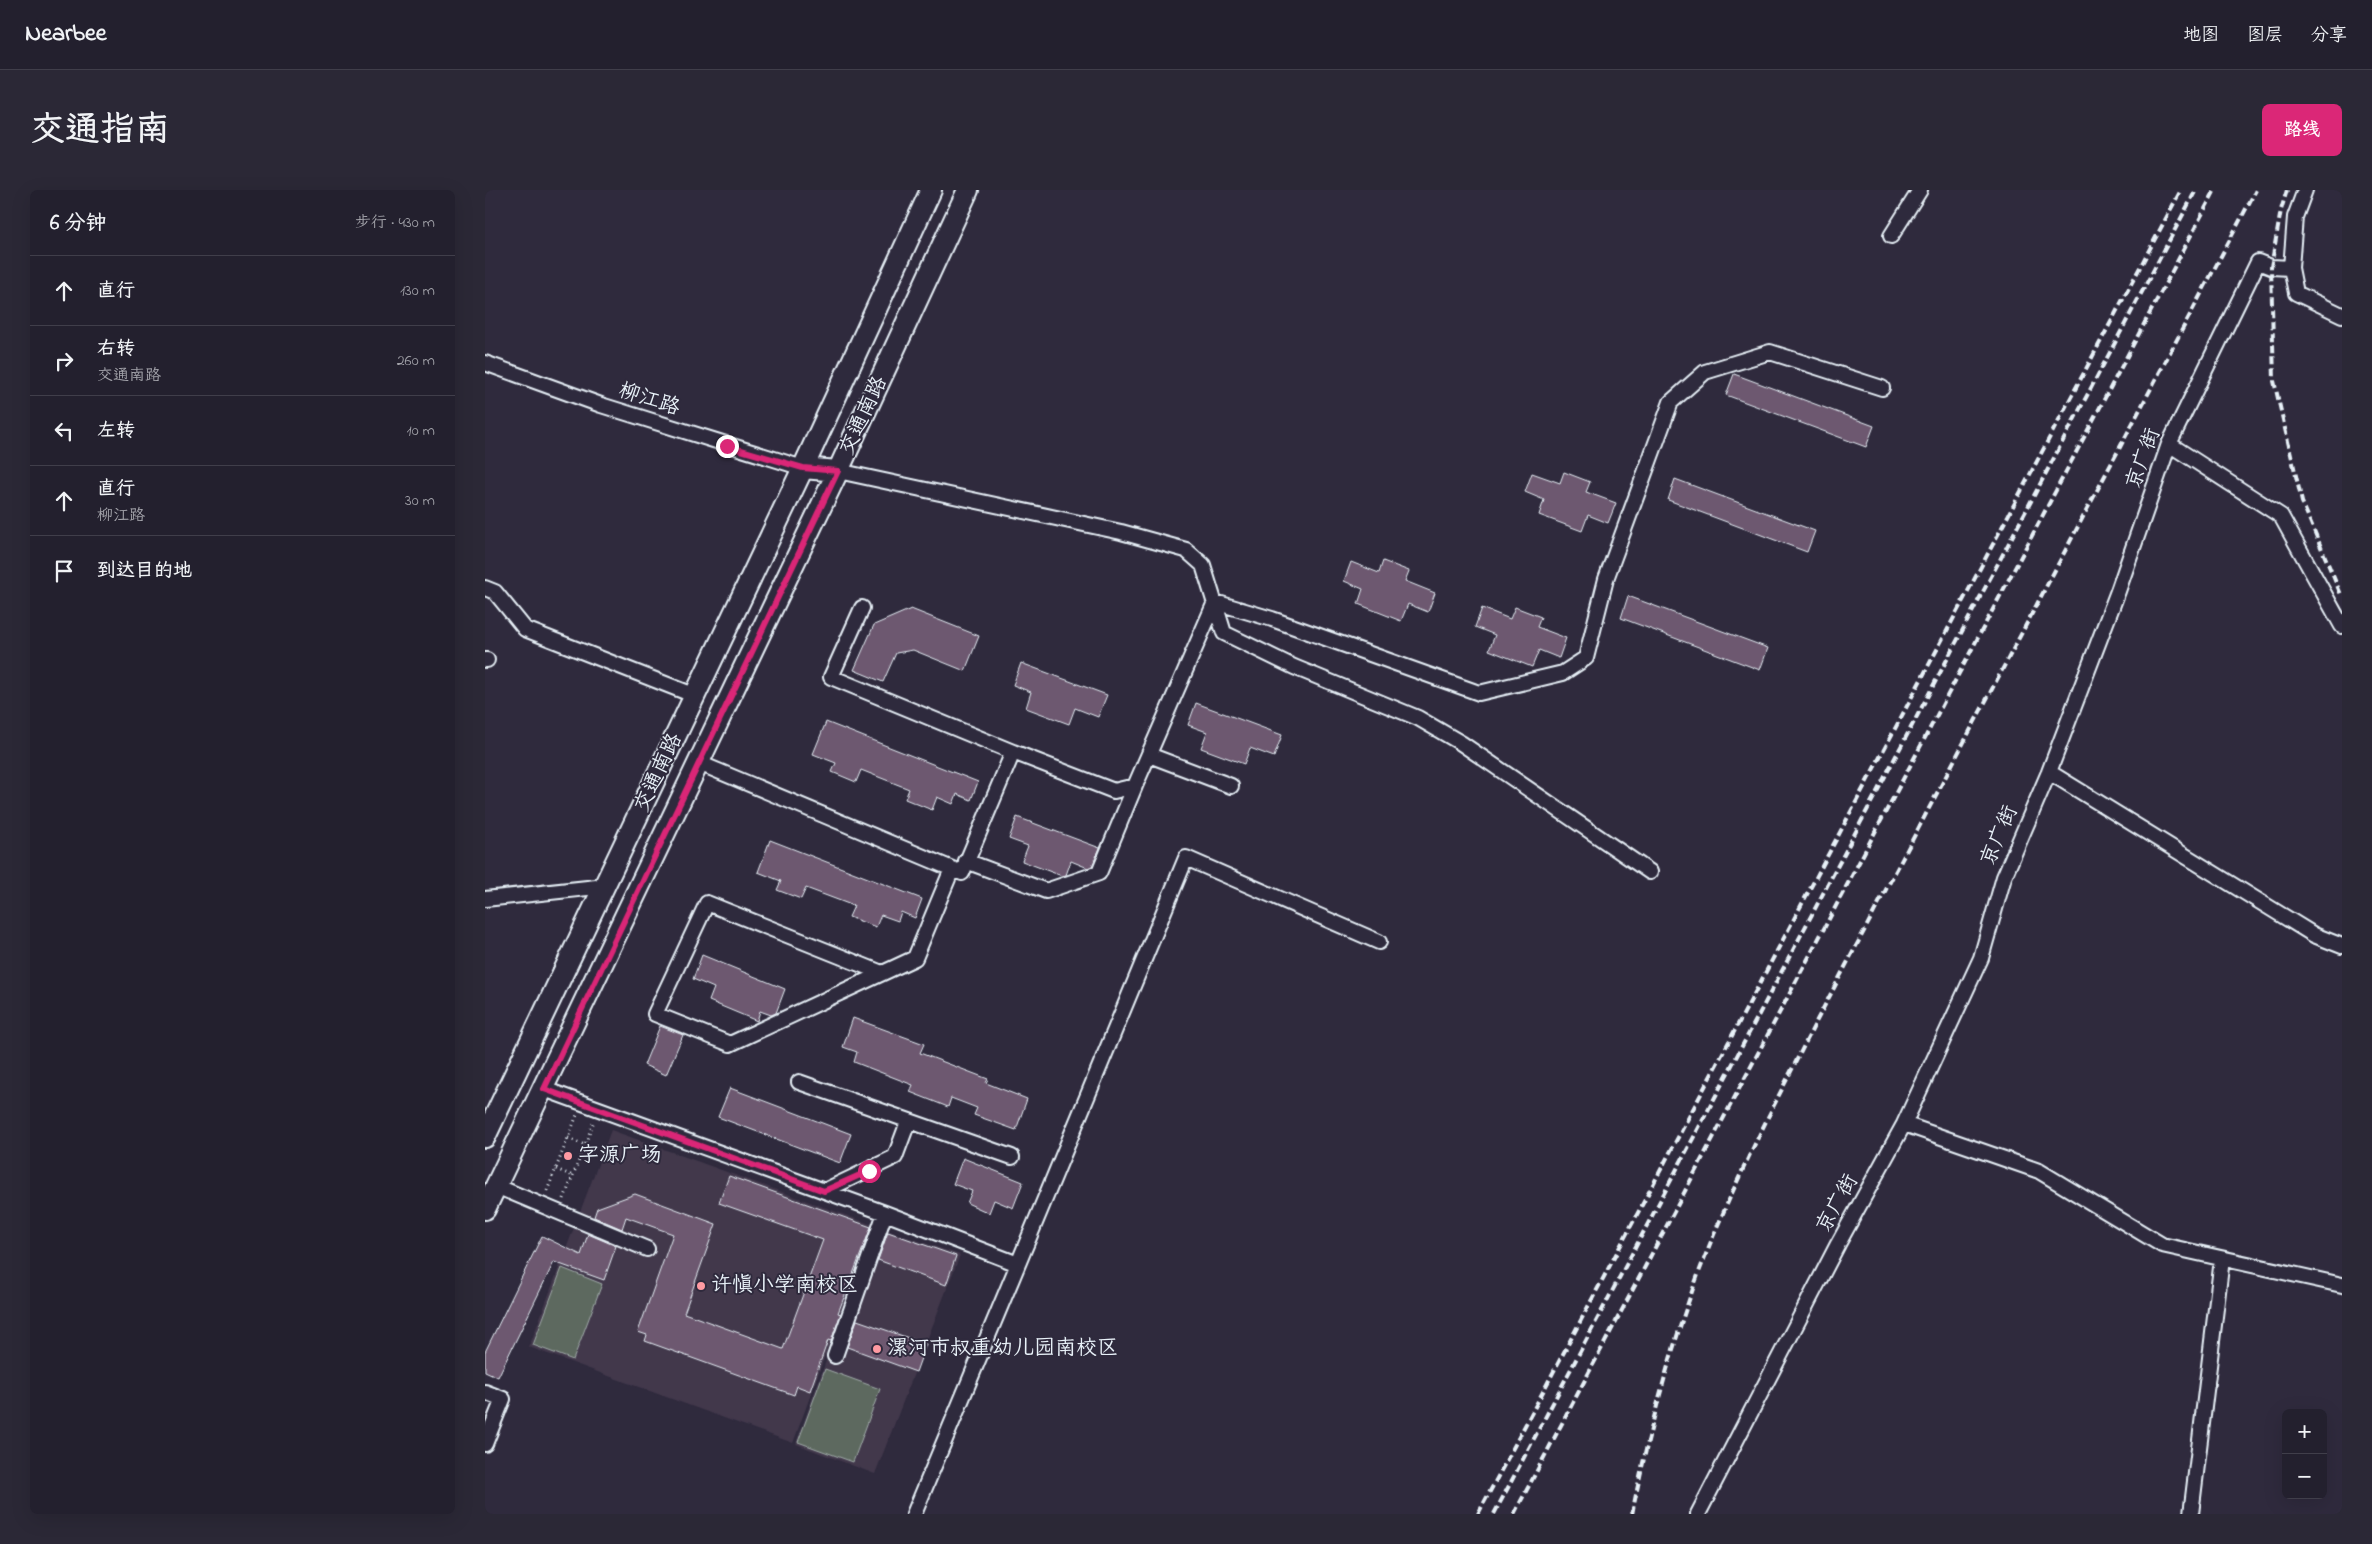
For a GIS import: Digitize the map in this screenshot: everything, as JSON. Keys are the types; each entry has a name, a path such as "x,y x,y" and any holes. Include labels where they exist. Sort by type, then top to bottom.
{"main road":[{"name":"交通南路","path":"485,1137 696,696 931,190"},
{"name":"交通南路","path":"485,1209 838,471 968,190"},
{"path":"803,468 838,471"}],"street":[{"path":"1891,236 1920,190"},
{"path":"2305,190 2295,217 2291,268 2296,293 2342,315"},
{"name":"京广街","path":"1698,1514 1838,1244 1904,1124 1981,958 2004,877 2049,772 2118,591 2169,444 2258,262 2271,267 2291,268"},
{"path":"1215,602 1272,619 1479,693 1563,673 1586,658 1606,579 1671,402 1705,372 1770,352 1882,388"},
{"name":"柳江路","path":"485,363 601,405 803,468"},
{"path":"2169,444 2281,516 2342,626"},
{"path":"838,471 1121,532 1186,550 1203,565 1224,633 1294,667 1417,718 1461,743 1650,872"},
{"path":"485,588 495,592 525,629 696,696"},
{"path":"967,862 1046,891 1099,873 1215,602"},
{"path":"862,608 831,677 1013,752 1114,791 1135,786"},
{"path":"699,764 962,873 1013,752"},
{"path":"1149,755 1231,786"},
{"path":"2049,772 2314,935 2342,946"},
{"path":"914,1514 1186,858 1379,942"},
{"path":"882,973 707,904 655,1014 730,1044 915,958 952,869"},
{"path":"485,899 606,886"},
{"path":"799,1082 908,1122 1012,1157"},
{"path":"544,1089 885,1213 1018,1264"},
{"path":"824,1191 895,1157 908,1122"},
{"path":"1904,1124 2039,1171 2162,1245 2342,1285"},
{"path":"496,1186 647,1249"},
{"path":"835,1356 885,1213"},
{"path":"2191,1514 2222,1258"},
{"path":"485,1392 503,1399 485,1444"}],"path":[{"path":"541,1205 582,1103"},
{"path":"559,1212 598,1109"},
{"path":"568,1138 585,1145"},
{"path":"556,1169 573,1176"}],"shaded area":[{"name":"许慎小学南校区","path":"611,1130 873,1225 793,1443 529,1347"},
{"name":"漯河市叔重幼儿园南校区","path":"875,1226 960,1255 875,1474 796,1444"}],"green space":[{"path":"562,1268 602,1284 573,1360 533,1345"},
{"path":"825,1369 880,1389 853,1462 798,1442"}],"building":[{"path":"1734,374 1874,426 1866,447 1726,395"},
{"path":"1564,472 1590,482 1586,492 1616,503 1608,523 1588,515 1582,531 1539,515 1544,500 1525,492 1532,473 1560,483"},
{"path":"1675,479 1815,531 1807,552 1668,500"},
{"path":"1383,561 1409,571 1405,581 1435,593 1428,612 1408,604 1401,621 1358,604 1363,589 1344,581 1351,562 1379,573"},
{"path":"1628,596 1768,648 1760,670 1621,618"},
{"path":"1515,607 1541,617 1537,627 1566,638 1559,658 1539,650 1532,667 1489,650 1495,635 1475,627 1482,608 1510,619"},
{"path":"911,609 979,636 965,671 913,650 896,653 883,682 854,670 874,625"},
{"path":"1021,663 1107,695 1098,717 1075,708 1069,724 1026,708 1031,692 1013,685"},
{"path":"1196,703 1282,735 1274,757 1250,748 1244,764 1201,748 1207,732 1188,725"},
{"path":"826,722 978,782 971,800 957,794 953,804 937,797 932,810 905,799 909,789 861,770 856,782 832,772 836,763 813,754"},
{"path":"1017,817 1100,848 1092,866 1088,868 1071,861 1066,875 1062,876 1022,861 1028,846 1009,839"},
{"path":"770,840 922,899 915,918 901,912 898,921 881,915 876,927 849,917 854,906 806,888 801,899 777,890 781,881 758,872"},
{"path":"702,955 785,989 776,1013 771,1015 760,1011 757,1021 709,1001 714,988 693,979"},
{"path":"853,1018 924,1044 920,1053 988,1079 986,1083 1027,1099 1016,1130 974,1115 977,1108 951,1098 948,1107 910,1092 913,1085 854,1062 857,1052 843,1047"},
{"path":"660,1026 683,1035 666,1075 644,1065"},
{"path":"730,1088 851,1134 840,1163 718,1117"},
{"path":"963,1158 1023,1182 1013,1208 994,1200 989,1213 967,1203 972,1191 953,1184"},
{"path":"729,1176 871,1227 838,1313 841,1314 831,1341 828,1340 810,1391 797,1386 794,1395 645,1341 647,1335 638,1332 673,1234 626,1217 622,1229 594,1217 597,1208 635,1194 716,1224 684,1313 783,1349 823,1240 719,1203"},
{"path":"888,1232 956,1256 946,1285 878,1260"},
{"path":"588,1234 616,1246 604,1280 554,1262 498,1377 485,1371 485,1352 542,1236 581,1255"},
{"path":"857,1320 926,1344 916,1372 847,1347"}],"railway":[{"path":"1478,1514 2181,190"},
{"path":"1494,1514 2196,190"},
{"path":"1514,1514 2215,190"},
{"path":"1632,1514 1655,1413 1684,1314 1720,1220 1747,1162 1817,1020 2256,190"},
{"path":"2287,190 2281,210 2271,267 2274,381 2302,502 2342,597"}],"place":[{"name":"字源广场","path":"568,1156"},
{"name":"许慎小学南校区","path":"701,1286"},
{"name":"漯河市叔重幼儿园南校区","path":"877,1349"}],"route":[{"path":"727,446 803,468 838,471 544,1089 824,1191 869,1171"}]}
